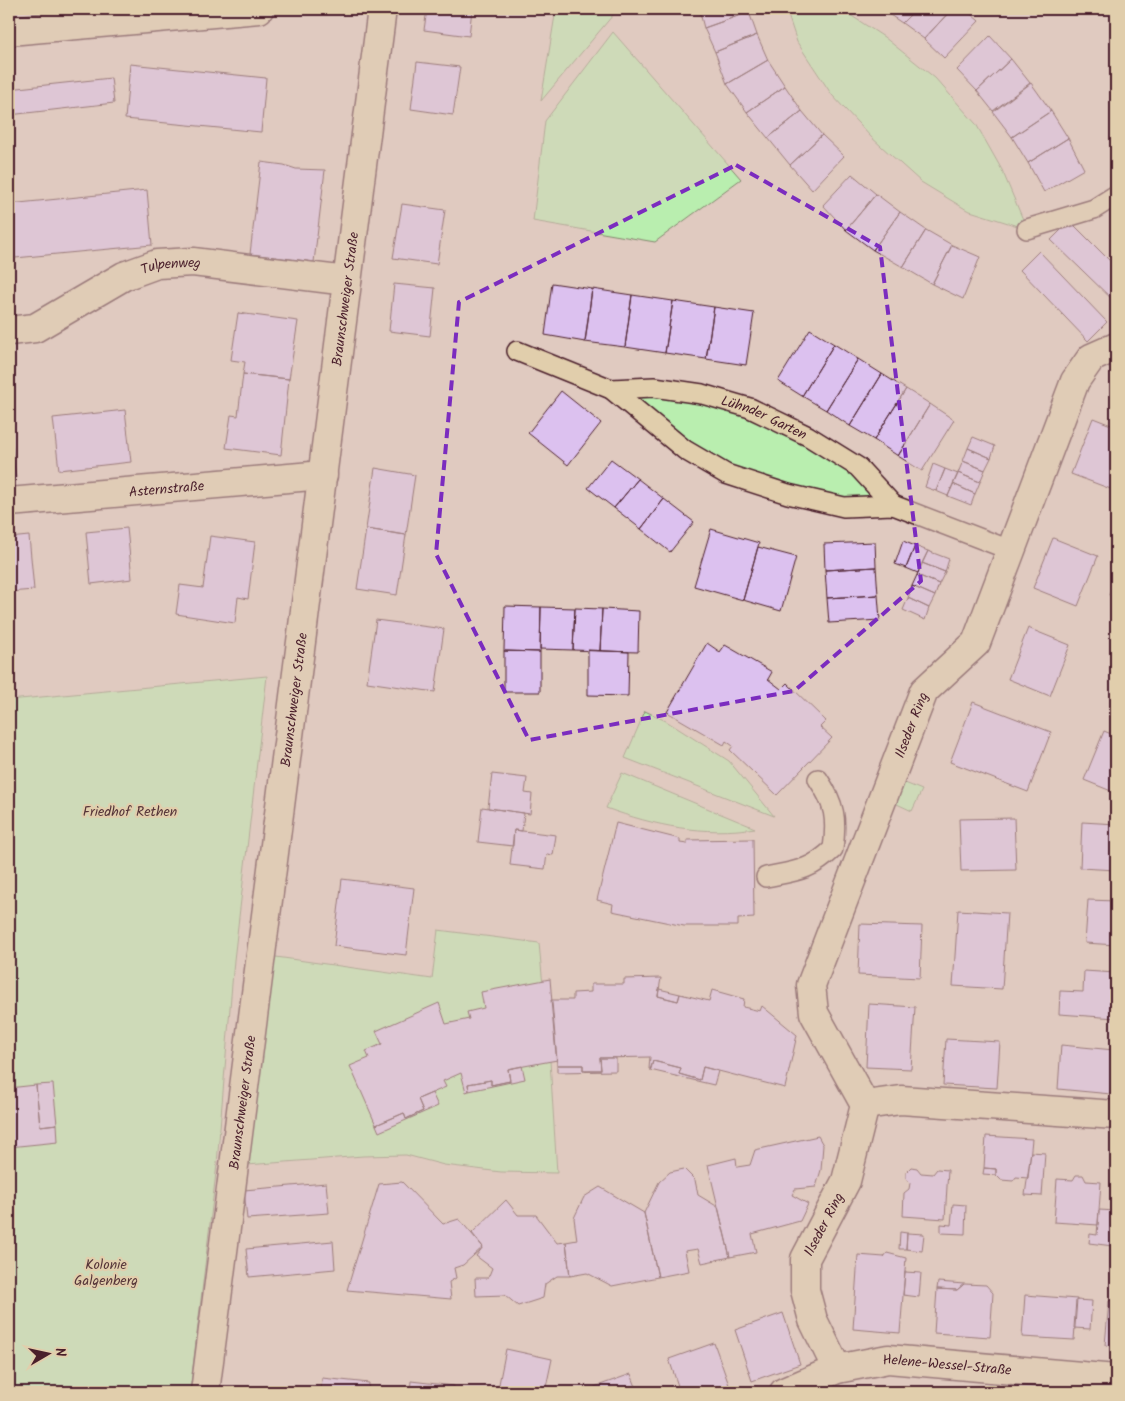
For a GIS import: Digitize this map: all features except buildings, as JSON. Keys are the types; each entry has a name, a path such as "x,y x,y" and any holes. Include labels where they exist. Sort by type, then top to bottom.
{"street":[{"path":"9,32 259,9"},
{"name":"Braunschweiger Straße","path":"205,1392 382,9"},
{"name":"Tulpenweg","path":"9,331 35,328 124,276 157,264 193,262 347,281"},
{"name":"Ilseder Ring","path":"837,1369 813,1320 805,1290 805,1259 846,1181 865,1105 814,1013 812,985 924,691 976,643 1075,381 1091,358 1116,347"},
{"name":"Asternstraße","path":"9,502 323,475"},
{"path":"865,1105 900,1100 1116,1115"},
{"name":"Helene-Wessel-Straße","path":"784,1392 837,1369 888,1359 1116,1378"}],"lane":[{"path":"1027,229 1094,209 1116,195"},
{"name":"Lühnder Garten","path":"517,351 611,389 685,450 726,474 788,494 844,507 893,505 1010,550"},
{"name":"Lühnder Garten","path":"611,389 654,387 702,394 750,408 808,436 858,467 893,505"},
{"path":"766,876 802,870 818,864 834,849 836,824 830,798 818,779"}],"highlighted area":[{"path":"736,165 880,247 921,581 794,691 529,740 436,554 459,302"}],"green space":[{"path":"556,9 618,9 541,101"},
{"path":"786,9 841,9 884,37 935,78 976,124 1002,170 1027,229 967,210 921,182 871,137 832,95 797,42"},
{"path":"613,32 741,179 655,242 533,221 545,121"},
{"path":"654,387 808,436 893,505 844,507 726,474 611,389"},
{"name":"Friedhof Rethen","path":"267,676 234,960 217,1164 190,1392 9,1392 9,700"},
{"path":"645,711 666,721 729,761 774,816 625,758"},
{"path":"622,773 755,828 717,831 680,828 643,820 606,808"},
{"path":"893,778 922,790 912,811 884,798"},
{"path":"438,930 539,943 550,1061 557,1173 501,1172 444,1165 406,1155 363,1156 234,1166 262,955 432,979"}],"park label":[{"name":"Kolonie Galgenberg","path":"106,1272"}]}
